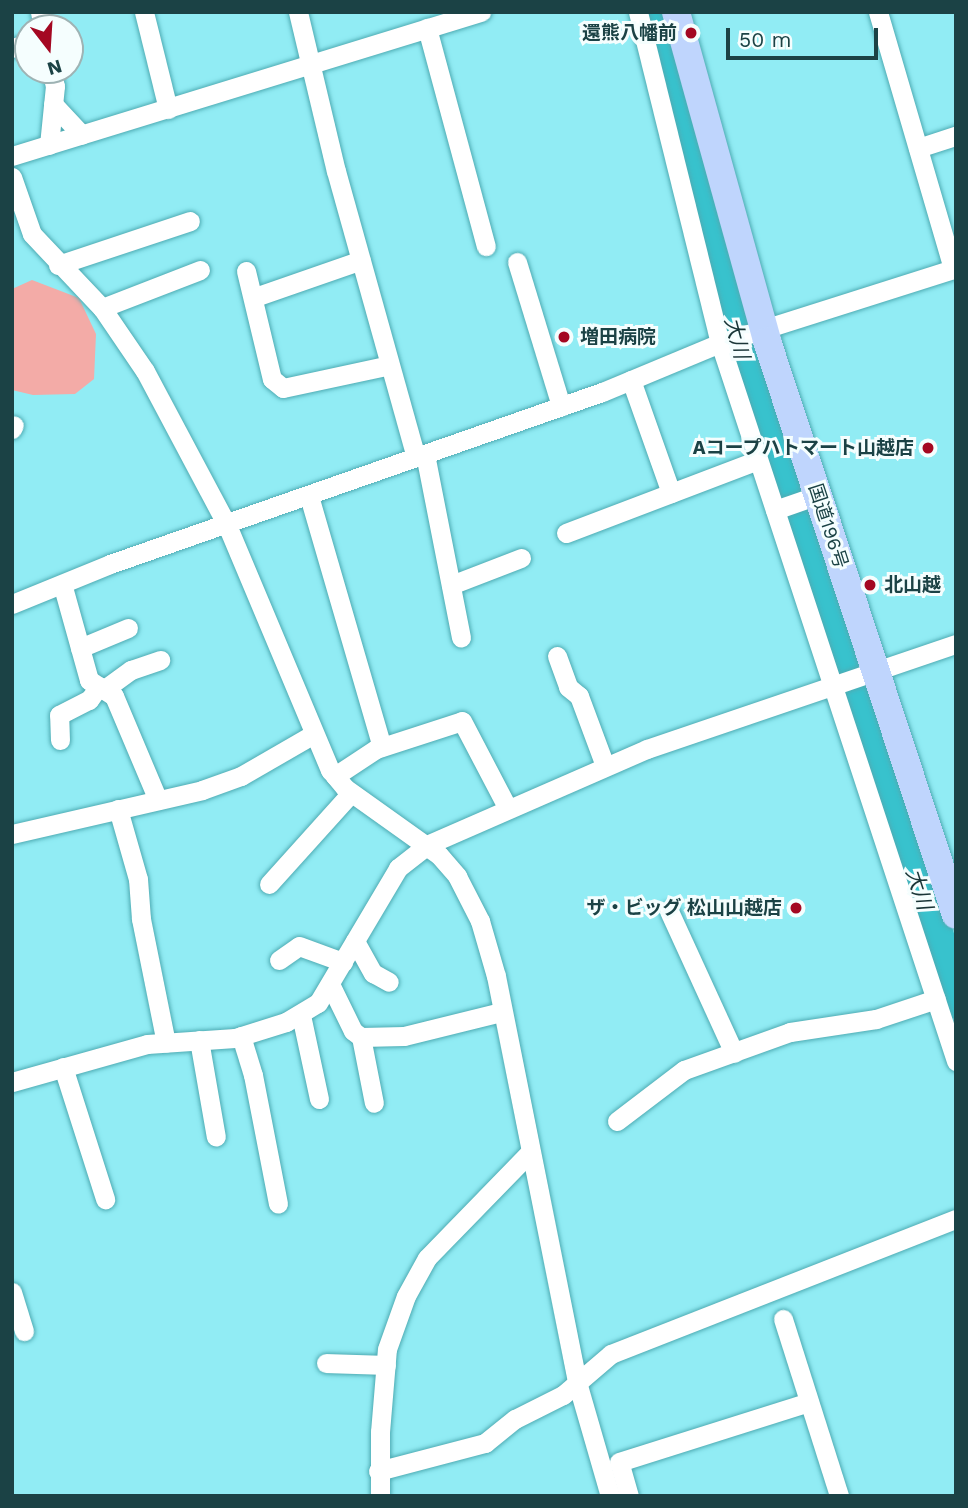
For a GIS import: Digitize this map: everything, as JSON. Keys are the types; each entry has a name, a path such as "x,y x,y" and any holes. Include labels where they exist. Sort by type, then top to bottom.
{"highway":[{"name":"国道196号","path":"676,12 755,332 810,498 852,677 956,915"}],"street":[{"path":"144,12 168,109"},
{"path":"298,12 361,260 390,365 420,456 461,638"},
{"path":"12,156 481,12"},
{"path":"638,12 724,342 758,460 852,677 944,1002 956,1061"},
{"path":"12,604 63,587 110,564 561,406 724,342 955,269 878,12"},
{"path":"427,28 486,246"},
{"path":"49,145 52,84"},
{"path":"53,104 82,135"},
{"path":"918,148 956,136"},
{"path":"12,177 32,234 58,265 102,308 145,371 227,525 312,735 335,776 351,793 427,845 450,865 480,921 577,1382 610,1496"},
{"path":"58,265 190,220"},
{"path":"255,297 361,260"},
{"path":"517,262 561,406"},
{"path":"102,308 200,270"},
{"path":"246,271 255,297 272,379 284,388 390,365"},
{"path":"631,380 671,493"},
{"path":"566,533 758,460"},
{"path":"309,496 382,747"},
{"path":"778,509 810,498"},
{"path":"451,585 521,558"},
{"path":"63,587 89,680 114,696 158,800"},
{"path":"80,648 128,628"},
{"path":"12,1082 166,1043 241,1036 270,1030 301,1015 318,1003 398,868 427,845 507,807 605,766 852,677 956,644"},
{"path":"557,656 568,687 579,696 605,766"},
{"path":"60,740 59,715 89,700 103,687 131,670 160,660"},
{"path":"335,776 382,747 463,721 507,807"},
{"path":"12,834 158,800 241,776 312,735"},
{"path":"269,884 351,793"},
{"path":"118,809 138,878 141,919 166,1043"},
{"path":"669,911 734,1053"},
{"path":"355,940 373,973 389,982"},
{"path":"279,960 299,946 343,962"},
{"path":"330,984 353,1031 361,1037 404,1036 501,1012"},
{"path":"617,1121 684,1070 790,1032 876,1019 944,1002"},
{"path":"301,1015 319,1099"},
{"path":"241,1036 253,1075 278,1204"},
{"path":"361,1037 374,1103"},
{"path":"199,1040 216,1138"},
{"path":"63,1067 105,1199"},
{"path":"380,1496 378,1471 386,1365 406,1296 427,1258 529,1153"},
{"path":"378,1471 485,1443 577,1382 611,1354 956,1219"},
{"path":"12,1292 19,1325"},
{"path":"783,1319 839,1496"},
{"path":"326,1363 386,1365"},
{"path":"629,1496 619,1462 809,1402"}],"shaded area":[{"path":"32,280 79,298 96,334 94,379 75,394 33,395 12,390 12,289"}],"waterway":[{"name":"大川","path":"652,12 747,375 842,658"},
{"name":"大川","path":"856,697 956,1000"}],"place":[{"name":"還熊八幡前","path":"691,33"},
{"name":"増田病院","path":"564,337"},
{"name":"Aコープハトマート山越店","path":"928,448"},
{"name":"北山越","path":"870,585"},
{"name":"ザ・ビッグ 松山山越店","path":"796,908"}]}
